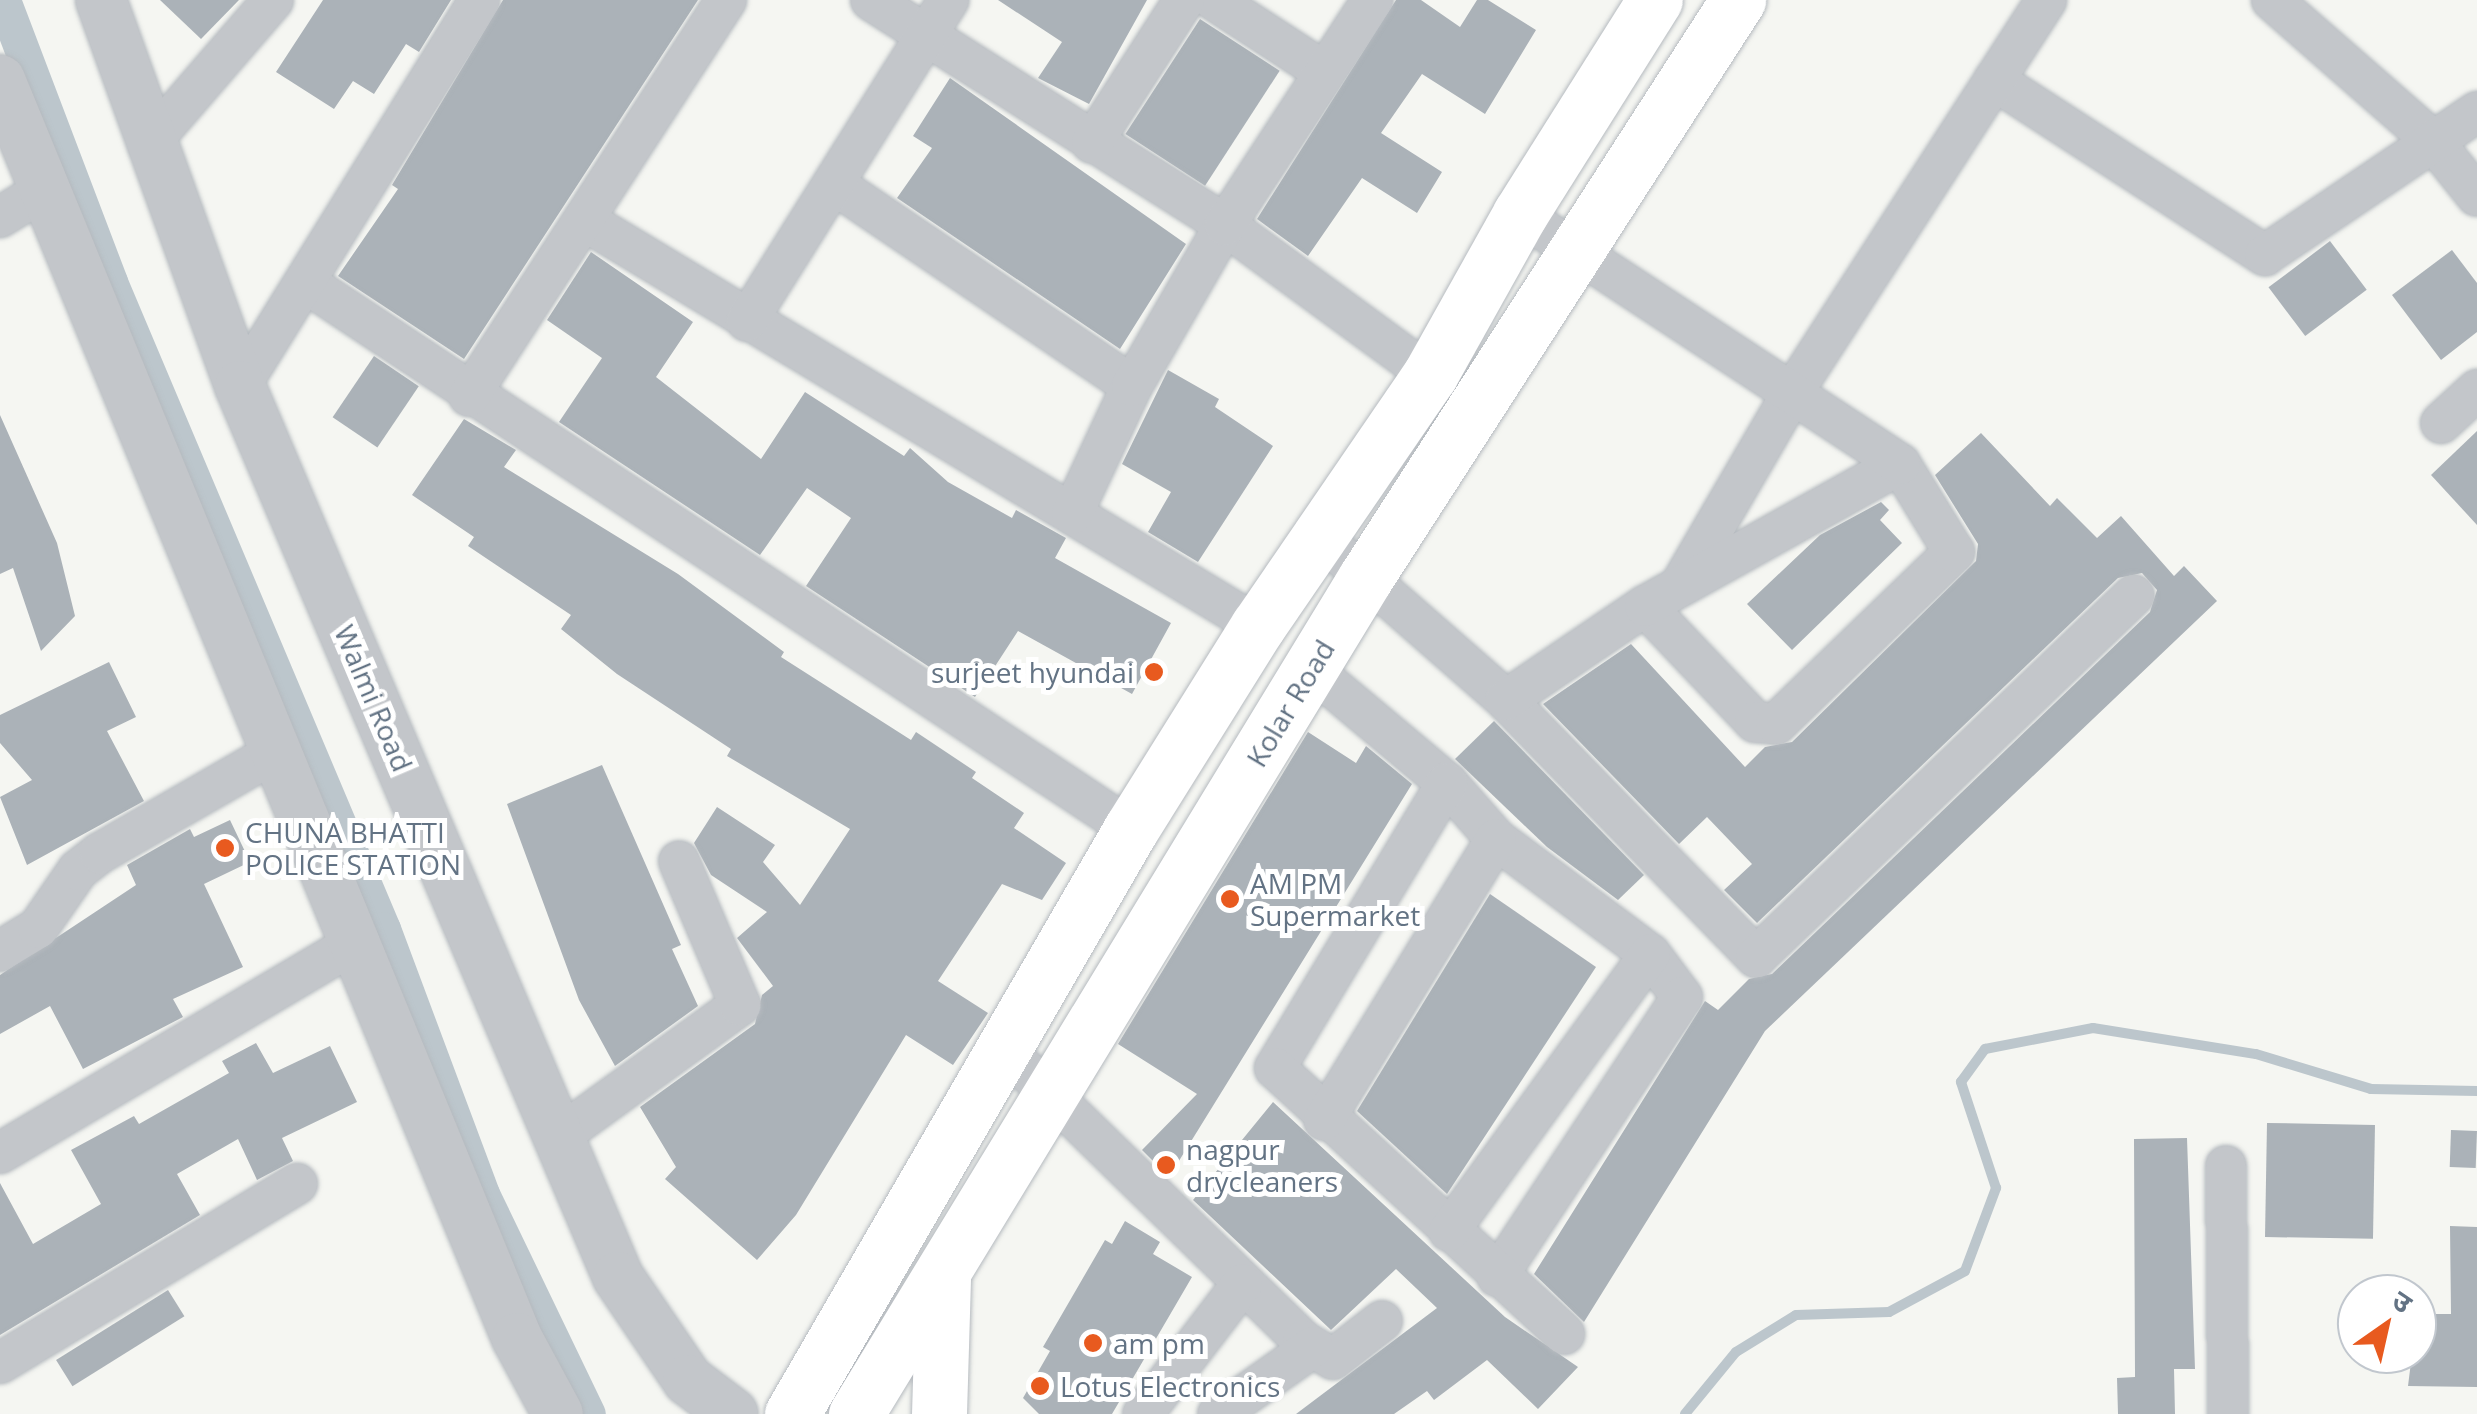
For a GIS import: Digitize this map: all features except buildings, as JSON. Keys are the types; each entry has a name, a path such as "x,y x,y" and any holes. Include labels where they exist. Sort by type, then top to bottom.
{"main road":[{"path":"801,1397 1007,1052 1131,830 1258,626 1430,375 1520,214 1656,0"},
{"name":"Kolar Road","path":"856,1414 944,1277 1366,577 1581,254 1738,0"},
{"path":"1258,626 1311,669"},
{"path":"939,1414 944,1277"}],"street":[{"name":"Walmi Road","path":"102,0 148,145 240,386 562,1134 618,1277 688,1380 732,1414"},
{"path":"148,145 273,0"},
{"path":"240,386 479,0"},
{"path":"469,396 726,0"},
{"path":"870,0 1225,225 1430,375"},
{"path":"747,321 948,0"},
{"path":"1092,143 1184,0"},
{"path":"1214,0 1323,71"},
{"path":"1072,514 1132,386 1225,225 1372,0"},
{"path":"1680,587 1794,390 2046,0"},
{"path":"2295,8 2433,141 2477,196"},
{"path":"0,80 41,192 274,753 359,941 517,1338 558,1414"},
{"path":"1994,80 2265,255 2477,112"},
{"path":"834,184 1132,386"},
{"path":"0,218 41,192"},
{"path":"1520,214 1794,390 1900,464 1954,552 1776,724 1754,722 1644,606"},
{"path":"584,220 1258,626"},
{"path":"306,283 469,396 1131,830"},
{"path":"2441,423 2477,390"},
{"path":"1506,700 1644,606 1900,464"},
{"path":"1320,537 1506,700 1756,957 2134,595"},
{"path":"1311,669 1446,783 1496,839 1650,954 1678,987 1678,1009 1497,1276"},
{"path":"0,951 38,928 78,870 100,853 274,753"},
{"path":"1446,783 1276,1060 1280,1076 1324,1120 1564,1334"},
{"path":"1324,1120 1496,839"},
{"path":"562,1134 740,1005 678,860"},
{"path":"0,1153 359,941"},
{"path":"1449,1232 1650,954"},
{"path":"1007,1052 1242,1284 1313,1347 1334,1359 1382,1321"},
{"path":"2226,1166 2228,1414"},
{"path":"0,1363 297,1184"},
{"path":"1143,1414 1242,1284"},
{"path":"1218,1414 1313,1347"}],"waterway":[{"path":"3,0 110,282 383,929 482,1194 588,1414"},
{"path":"1685,1414 1736,1352 1796,1315 1889,1312 1965,1271 1996,1188 1961,1082 1985,1049 2093,1028 2256,1054 2371,1089 2477,1091"}],"place":[{"name":"surjeet hyundai","path":"1154,672"},
{"name":"CHUNA BHATTI POLICE STATION","path":"225,848"},
{"name":"AM PM Supermarket","path":"1230,899"},
{"name":"nagpur drycleaners","path":"1166,1165"},
{"name":"am pm","path":"1093,1343"},
{"name":"Lotus Electronics","path":"1040,1386"}]}
